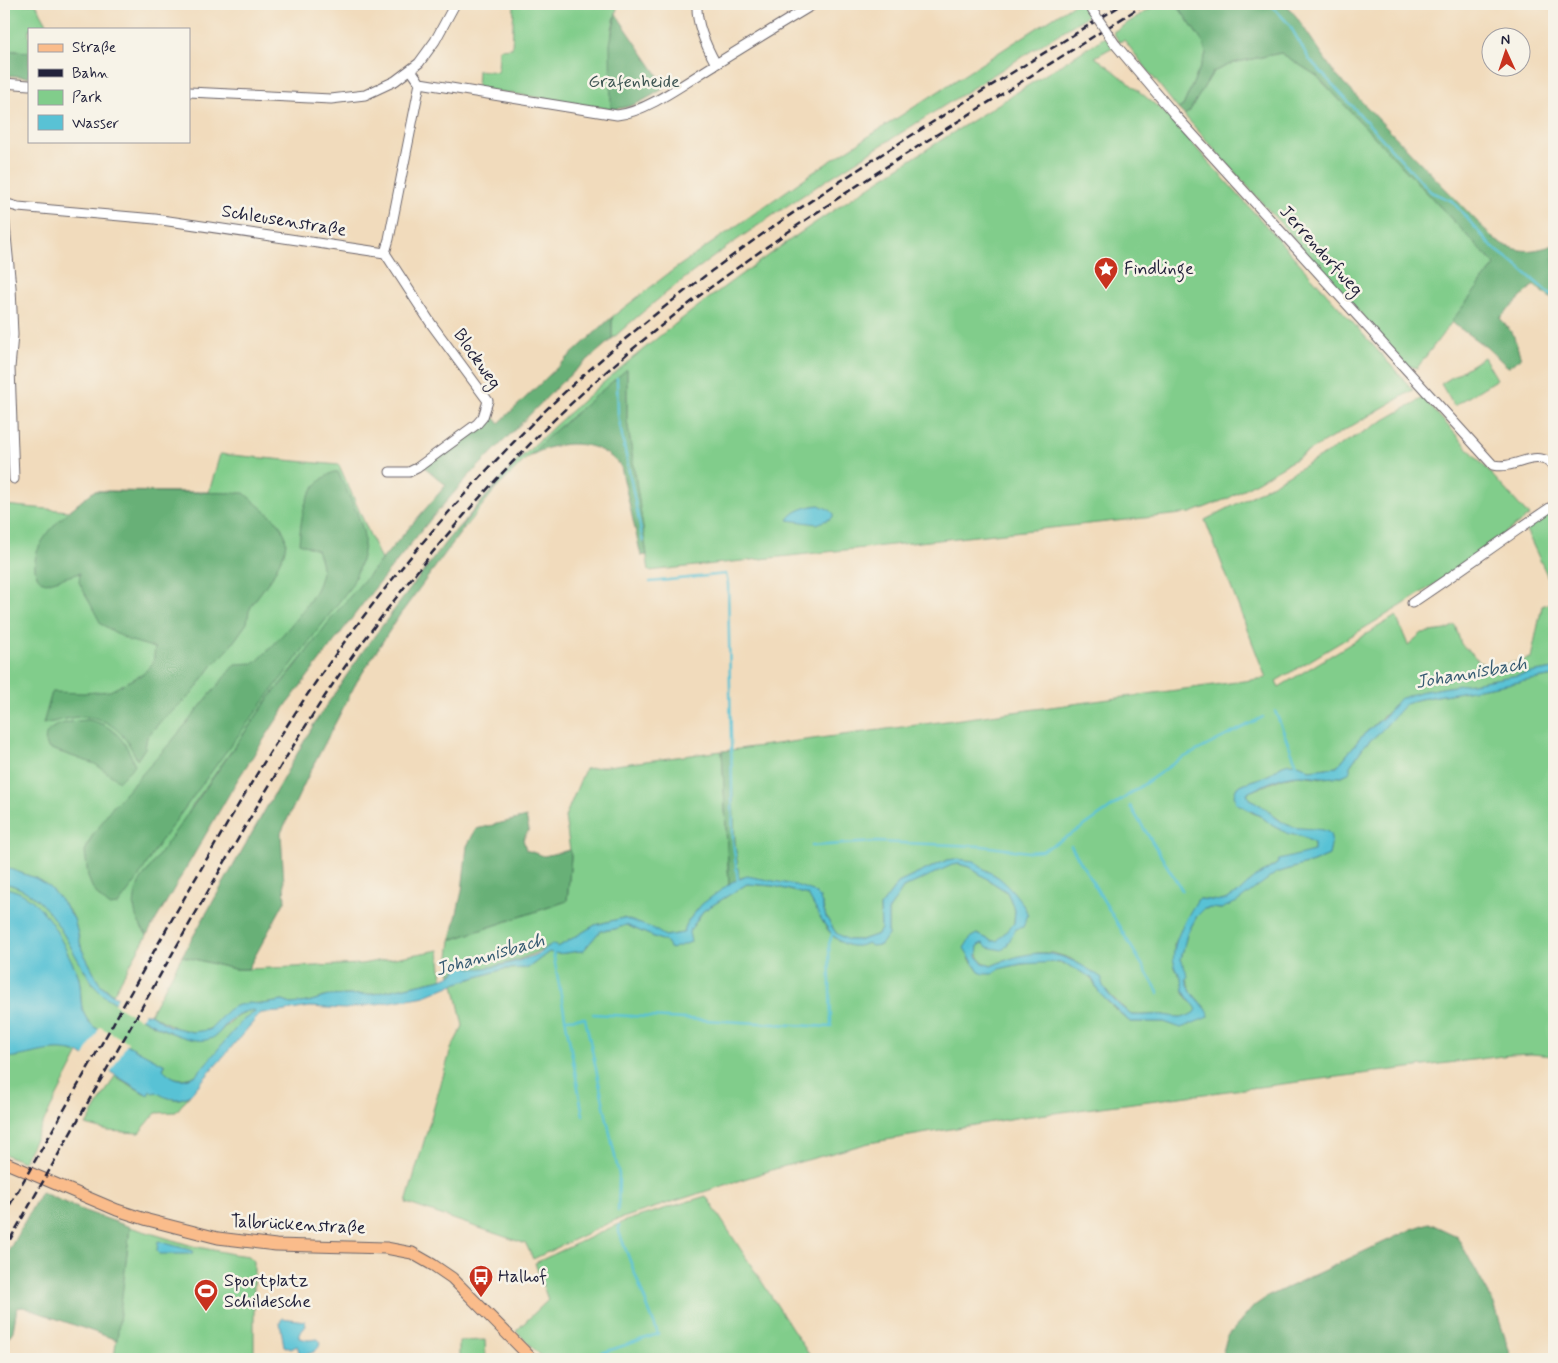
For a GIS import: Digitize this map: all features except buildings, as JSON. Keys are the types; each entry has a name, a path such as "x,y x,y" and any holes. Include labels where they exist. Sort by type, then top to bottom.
{"main road":[{"name":"Talbrückenstraße","path":"4,1162 118,1210 148,1220 218,1238 276,1246 386,1248 412,1254 434,1265 452,1278 532,1359"}],"street":[{"path":"190,92 343,98 366,95 395,81 411,70 430,49 455,4"},
{"path":"697,4 697,15 701,30 716,64"},
{"path":"420,83 617,115 628,114 640,109 814,4"},
{"name":"Jerrendorfweg","path":"1088,4 1115,44 1175,115 1493,465 1513,465 1534,458 1547,459 1554,465"},
{"path":"385,253 390,239 420,83 411,70"},
{"path":"4,83 28,85"},
{"name":"Schleusenstraße","path":"14,479 10,368 13,335 4,204 18,207 156,219 385,253"},
{"name":"Blockweg","path":"385,253 432,325 488,401 483,417 477,424 418,468 409,472 390,472"},
{"path":"1412,603 1554,505"}],"green space":[{"path":"4,4 36,4 49,28 28,28 28,52 4,50"},
{"path":"514,4 618,4 612,29 611,70 666,87 646,99 619,109 477,88 478,70 498,72 499,49 512,48"},
{"path":"1074,4 1081,4 1089,15 842,170 740,238 674,287 612,339 612,317 669,273 818,169"},
{"path":"1158,4 1179,4 1177,5 1204,44 1206,54 1183,106 1178,109 1124,40 1119,42 1113,32"},
{"path":"1285,4 1296,16 1335,74 1495,240 1510,247 1524,250 1554,245 1554,301 1534,285 1500,318 1513,334 1521,358 1508,367 1486,347 1451,322 1495,265 1317,76 1281,53 1233,63 1213,72 1189,112 1184,115 1178,109 1183,106 1206,54 1204,44 1177,5"},
{"name":"Grafenheide","path":"616,14 666,87 633,105 611,109 610,44"},
{"path":"1105,37 1113,47 1095,57 1164,112 1413,390 1229,498 1191,513 649,571 627,420 627,370 549,436 494,491 464,528 462,526 518,460 593,391 732,281 805,229 879,180"},
{"path":"4,50 28,52 28,77 4,75"},
{"path":"1281,53 1317,76 1495,265 1417,368 1409,366 1409,368 1184,115 1189,112 1213,72 1233,63"},
{"path":"612,317 612,339 561,383 467,478 371,593 287,704 238,779 147,935 136,916 134,904 139,883 269,698 334,615 446,485 423,466 479,427 490,412 499,423"},
{"path":"1484,357 1497,379 1454,406 1441,384"},
{"path":"627,369 627,420 647,555 641,556 621,467 612,457 601,450 576,444 551,447 527,458 549,436"},
{"path":"1423,398 1529,516 1460,568 1401,606 1276,681 1279,687 1396,616 1408,645 1422,633 1446,630 1455,625 1461,644 1488,669 1531,658 1542,606 1554,601 1554,669 1419,692 1390,710 1361,737 1337,767 1309,770 1299,764 1286,764 1268,775 1237,787 1251,812 1289,834 1301,836 1314,843 1314,851 1275,865 1237,894 1225,900 1198,899 1174,945 1175,968 1183,981 1184,993 1198,1010 1194,1013 1181,1017 1131,1015 1086,968 1069,958 1053,953 1037,953 1006,960 991,966 984,963 978,955 978,945 984,943 1007,945 1026,909 998,877 979,866 947,860 898,883 880,907 881,929 878,934 861,940 847,940 836,933 826,917 820,898 813,891 743,877 739,879 735,844 731,750 1266,678 1205,520 1248,498"},
{"path":"525,453 462,525 464,528 399,616 356,683 281,833 285,901 248,969 234,969 182,956 314,724 363,651 448,539"},
{"path":"220,454 339,465 381,560 269,698 192,806 141,927 147,935 113,994 100,984 82,950 71,913 47,885 35,878 4,867 4,505 69,511 94,491 209,492"},
{"path":"334,472 338,472 363,530 361,562 351,586 222,757 158,845 137,880 118,905 109,906 99,897 88,877 85,851 93,834 108,812 172,741 235,664 255,663 282,636 310,600 320,580 322,568 317,550 299,543 303,511 310,493 316,485"},
{"path":"94,491 244,493 279,523 285,535 284,553 272,577 253,603 249,611 247,623 192,694 160,722 147,737 145,748 137,760 121,734 115,728 98,719 78,717 43,724 52,692 84,693 110,691 143,674 153,663 155,648 128,640 101,624 79,582 80,573 46,583 36,574 36,557 46,535 65,515"},
{"path":"1554,510 1554,590 1525,528"},
{"path":"1554,676 1554,1056 1511,1055 1015,1118 869,1143 778,1168 613,1221 533,1259 526,1244 406,1203 451,1049 463,1026 454,984 504,969 528,968 549,952 583,951 600,931 626,925 666,942 689,932 703,911 747,884 774,886 808,895 827,929 836,939 868,943 888,935 888,911 903,888 952,864 959,864 969,867 1007,892 1015,910 1014,923 997,941 992,941 977,934 969,958 979,972 1036,962 1065,964 1078,969 1090,977 1103,997 1130,1022 1164,1022 1181,1027 1207,1010 1191,992 1181,959 1187,934 1197,916 1204,909 1221,909 1276,873 1329,855 1331,839 1327,831 1294,827 1284,823 1249,799 1247,793 1283,778 1299,775 1323,778 1343,776 1364,746 1382,730 1405,703"},
{"path":"89,720 106,726 118,735 131,756 135,765 119,781 95,764 48,748 45,740 51,729 74,721"},
{"path":"731,750 735,844 739,879 729,885 722,751"},
{"path":"722,751 729,885 697,910 683,933 665,936 651,928 623,918 595,925 558,947 553,944 508,963 476,969 455,970 451,976 449,957 451,940 567,901 571,857 565,817 585,769"},
{"path":"526,817 529,830 523,839 526,850 544,856 570,850 567,901 451,940 462,891 467,846 476,829"},
{"path":"4,883 32,895 43,905 61,929 97,989 113,1002 148,1022 175,1034 209,1039 240,1014 254,1009 255,1012 244,1020 196,1075 182,1079 166,1073 163,1069 165,1065 94,1027 88,1020 82,1007 77,972 50,922 10,889 4,888"},
{"path":"439,950 442,979 374,994 328,996 308,1002 291,1004 283,1001 258,1003 225,1013 215,1026 205,1031 192,1032 176,1028 150,1014 182,956 234,969 248,969 361,964"},
{"path":"64,1049 79,1053 23,1162 4,1154 4,1058"},
{"path":"115,1076 147,1095 150,1091 178,1099 190,1095 176,1112 156,1113 139,1133 108,1131 86,1125"},
{"path":"41,1192 82,1210 130,1227 117,1340 23,1307 17,1308 13,1331 4,1345 4,1259"},
{"path":"706,1196 812,1359 544,1359 516,1331 548,1300 535,1263 625,1221"},
{"path":"1429,1223 1457,1236 1494,1304 1512,1359 1221,1359 1227,1337 1254,1306 1267,1297 1412,1229"},
{"path":"130,1227 193,1246 249,1256 254,1261 254,1359 114,1359"},
{"path":"485,1340 486,1359 459,1359 459,1341"}],"water":[{"path":"819,505 834,514 832,518 817,524 788,520 797,511"},
{"path":"1554,669 1554,676 1406,703 1382,730 1364,746 1350,766 1350,772 1338,777 1292,775 1272,781 1247,793 1249,799 1287,825 1328,832 1331,840 1329,855 1276,873 1237,902 1221,909 1204,909 1197,916 1187,934 1181,959 1188,976 1186,979 1191,992 1207,1010 1208,1017 1181,1028 1164,1022 1130,1022 1100,994 1092,978 1060,962 1021,964 999,969 992,974 979,972 964,948 971,937 977,934 992,941 997,941 1014,923 1015,910 1007,892 969,867 959,864 952,865 903,888 888,911 888,935 881,945 872,946 868,943 857,946 847,945 838,940 824,924 808,895 774,886 747,884 703,911 689,932 691,942 671,949 666,942 626,925 600,931 583,951 549,952 528,968 504,969 454,984 425,996 345,1009 309,1007 261,1013 190,1095 177,1099 168,1098 150,1091 148,1095 79,1053 50,1050 4,1058 4,888 18,892 30,899 50,920 77,972 84,1014 94,1027 165,1065 163,1069 178,1079 186,1079 196,1075 243,1020 255,1012 254,1010 240,1014 230,1020 215,1036 210,1039 199,1040 186,1038 156,1026 104,996 95,987 52,916 32,895 4,883 4,867 35,878 47,885 60,899 74,919 82,950 100,984 109,992 169,1026 192,1032 209,1030 228,1010 247,1003 263,1004 283,1001 291,1004 308,1002 328,996 374,994 442,979 454,974 457,968 465,966 479,968 513,962 539,953 552,944 558,947 595,925 623,918 652,928 665,936 683,933 688,921 702,904 732,882 747,876 795,885 813,891 820,898 826,917 836,933 848,940 861,940 878,934 881,929 880,907 898,883 947,860 955,859 975,861 998,877 1015,894 1028,915 1023,927 1016,929 1002,950 987,947 983,943 978,945 977,956 983,963 991,966 1023,955 1036,953 1061,956 1087,968 1102,978 1104,988 1131,1015 1185,1017 1197,1010 1185,993 1173,955 1181,930 1198,899 1223,901 1238,893 1254,878 1277,864 1279,860 1314,851 1314,843 1273,826 1262,817 1236,803 1234,794 1237,787 1268,775 1281,766 1290,763 1303,766 1309,770 1337,767 1361,737 1385,716 1399,699 1419,692"},
{"path":"158,1241 194,1252 190,1254 159,1254 157,1250"},
{"path":"282,1318 305,1321 306,1326 299,1334 299,1338 308,1340 318,1339 321,1342 318,1348 307,1354 300,1354 297,1346 291,1349 284,1346 280,1323"}],"pier":[{"path":"119,995 145,1011 140,1019 114,1004"},
{"path":"100,1027 128,1042 109,1075 83,1058"}],"waterway":[{"path":"1270,4 1289,24 1309,59 1431,192 1452,201 1492,247 1554,298"},
{"path":"617,378 618,415 643,542"},
{"path":"650,582 726,574 728,584 733,841 738,881"},
{"path":"1275,711 1297,765"},
{"path":"812,846 875,842 982,846 1028,852 1042,851 1080,829 1177,761 1263,717"},
{"path":"1130,806 1182,890"},
{"path":"1071,846 1159,993"},
{"path":"593,1014 831,1027 829,944 833,932"},
{"name":"Johannisbach","path":"553,952 583,1115"},
{"path":"565,1019 585,1018 619,1175 618,1211"},
{"path":"584,1359 658,1334 619,1232 619,1225"}],"railway":[{"path":"4,1215 225,828 300,706 373,604 429,535 488,469 550,406 615,347 683,292 754,240 900,143 1123,4"},
{"path":"4,1250 233,847 335,681 386,611 440,543 497,478 558,416 600,377 689,304 735,270 829,204 1145,4"}],"place":[{"name":"Findlinge","path":"1106,290"},
{"name":"Halhof","path":"481,1298"},
{"name":"Sportplatz Schildesche","path":"206,1312"}]}
